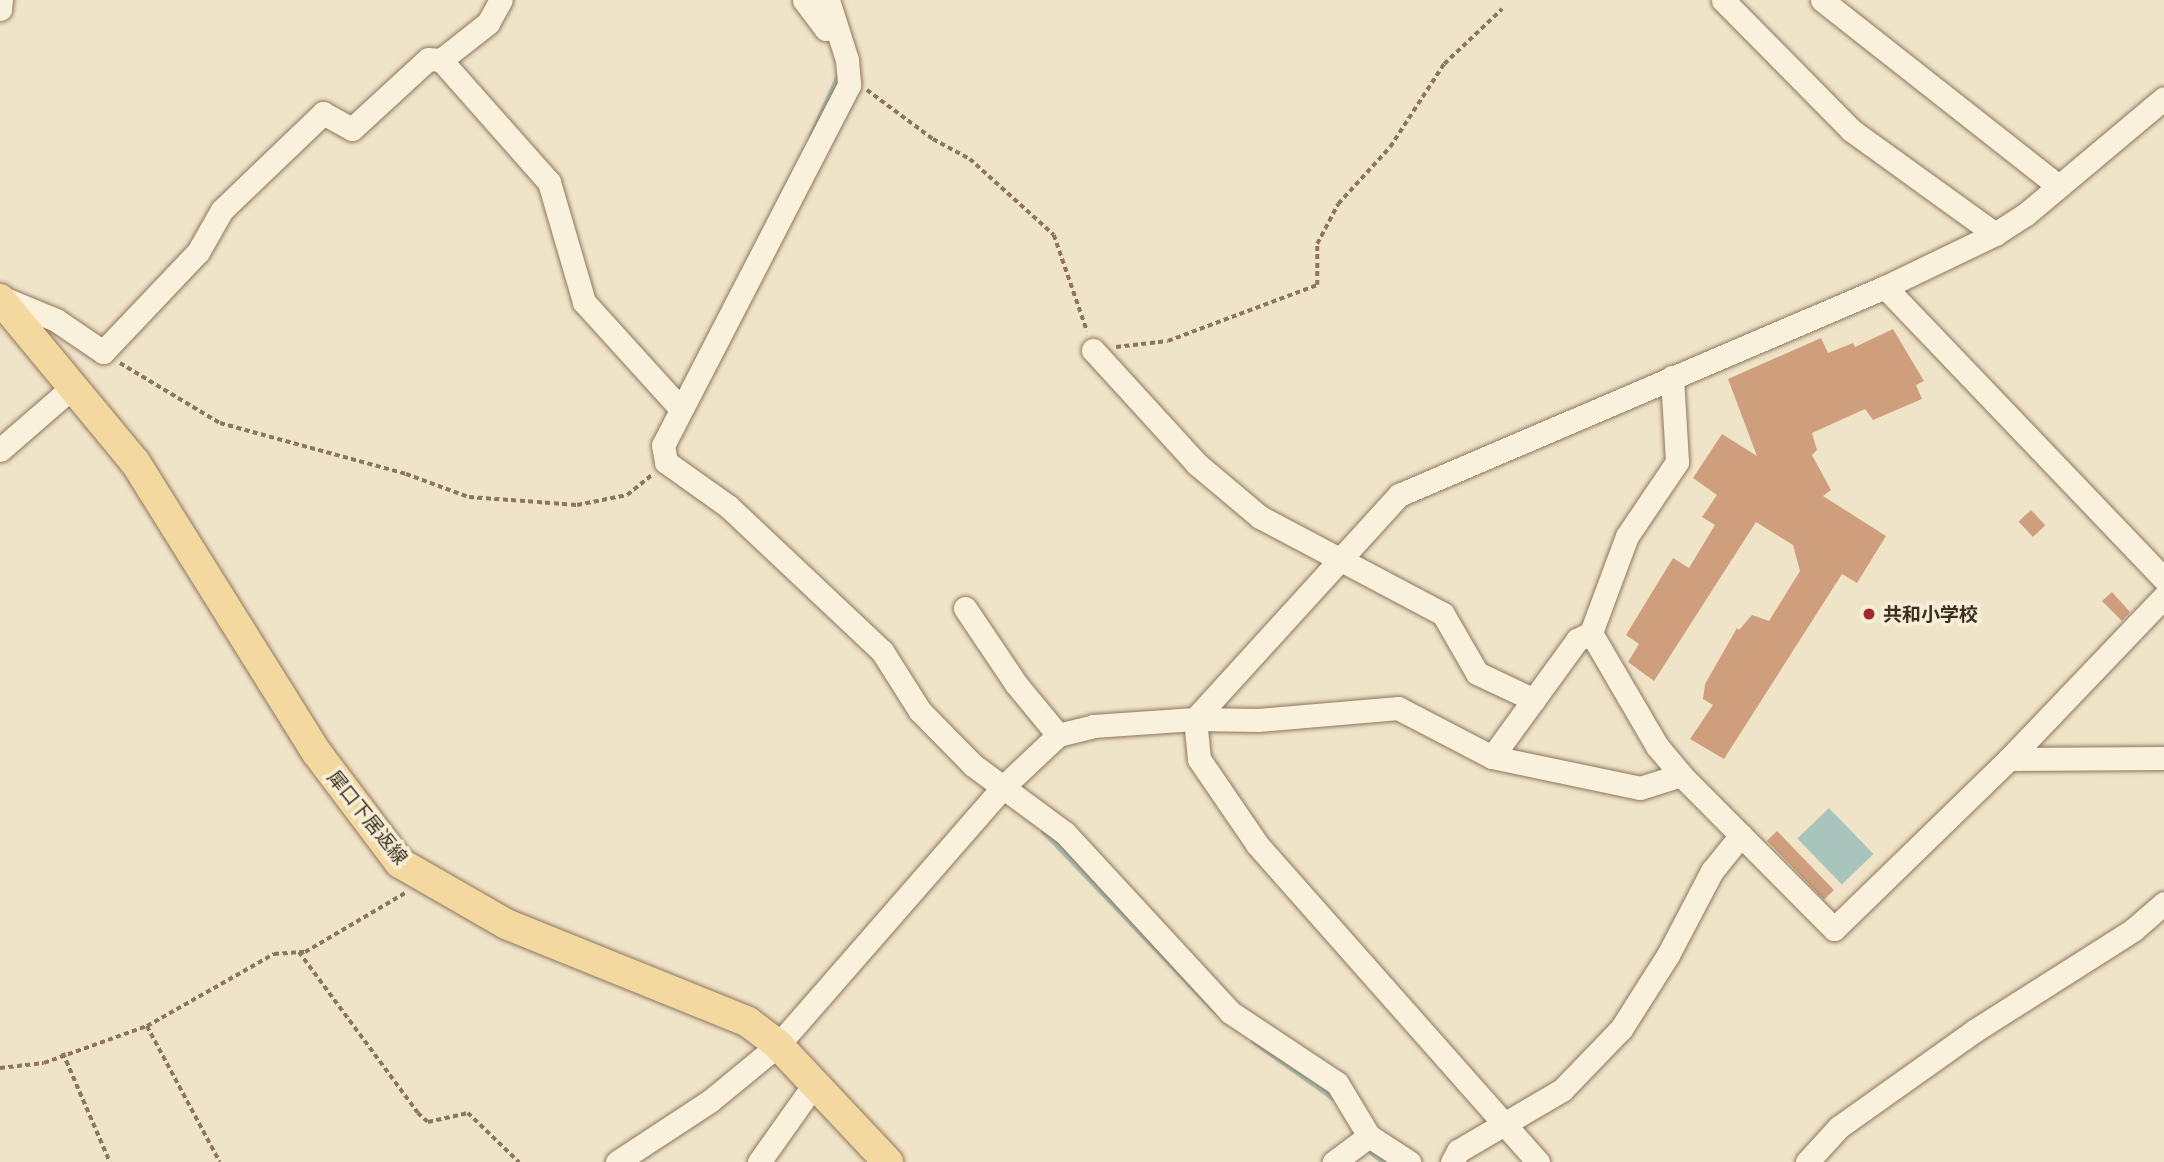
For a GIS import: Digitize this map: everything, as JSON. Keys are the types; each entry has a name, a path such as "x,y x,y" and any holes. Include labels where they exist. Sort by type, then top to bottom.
{"main road":[{"name":"犀口下居返線","path":"0,298 75,385 135,462 317,753 400,863 506,925 748,1022 778,1045 888,1162"}],"street":[{"path":"0,9 1,0"},
{"path":"0,298 56,320 103,352 198,252 222,210 323,113 352,129 428,59 442,60 488,23 501,0"},
{"path":"804,0 826,29 835,23"},
{"path":"822,0 835,23"},
{"path":"828,0 848,76 841,103 676,405 663,445 666,462 729,507 882,651 920,711 1003,788 1065,834 1230,1012 1337,1083 1369,1136 1409,1162"},
{"path":"1723,0 1851,131 1995,234"},
{"path":"1822,0 2058,186"},
{"path":"442,60 550,181 584,302 676,405"},
{"path":"1538,1162 1257,844 1199,759 1195,719 1399,495 1885,287 1995,234 2058,186 2164,98"},
{"path":"1885,287 2164,579"},
{"path":"1093,350 1197,464 1261,517 1443,614 1477,673 1534,700"},
{"path":"1493,757 1577,640 1591,633 1627,536 1677,462 1672,377"},
{"path":"0,450 75,385"},
{"path":"1591,633 1657,746 1681,775 1834,929 2009,759 2164,597"},
{"path":"965,608 1016,684 1058,735"},
{"path":"617,1162 710,1101 778,1045 1003,788 1058,735 1093,726 1195,719 1258,720 1398,708 1493,757 1640,788 1681,775"},
{"path":"2009,759 2164,758"},
{"path":"1452,1162 1458,1150 1506,1125 1562,1090 1621,1028 1668,955 1712,872 1741,835"},
{"path":"1807,1162 1839,1127 1974,1031 2133,930 2164,903"},
{"path":"760,1162 815,1083"},
{"path":"1334,1162 1369,1136"}],"path":[{"path":"848,76 933,139 971,159 1054,235 1093,350 1168,341 1317,285 1317,244 1338,204 1390,147 1444,64 1502,9"},
{"path":"103,352 220,423 406,474 469,496 577,505 627,495 666,462"},
{"path":"0,1068 44,1063 63,1053 147,1026 274,954 299,952 428,879"},
{"path":"299,952 418,1113 428,1122 468,1113 519,1162"},
{"path":"147,1026 219,1162"},
{"path":"63,1053 110,1162"}],"water":[{"path":"1829,808 1873,854 1842,885 1797,839"}],"building":[{"path":"1893,329 1924,381 1916,385 1922,399 1873,420 1865,409 1812,433 1817,450 1812,455 1831,490 1823,496 1886,536 1857,583 1842,574 1724,759 1690,739 1713,705 1703,699 1705,684 1737,628 1739,630 1752,615 1769,621 1800,571 1793,545 1756,522 1654,681 1628,662 1639,644 1626,635 1673,558 1689,568 1715,525 1702,517 1717,495 1693,478 1722,434 1757,456 1728,379 1821,338 1828,353 1853,343 1855,347"},
{"path":"2031,510 2045,525 2033,537 2019,522"},
{"path":"2112,592 2130,612 2122,621 2102,601"},
{"path":"1777,831 1834,890 1824,900 1767,841"}],"waterway":[{"path":"811,135 839,73"},
{"path":"1043,831 1215,1011"},
{"path":"1253,1041 1333,1098"},
{"path":"1371,1152 1383,1162"}],"place":[{"name":"共和小学校","path":"1869,614"}]}
